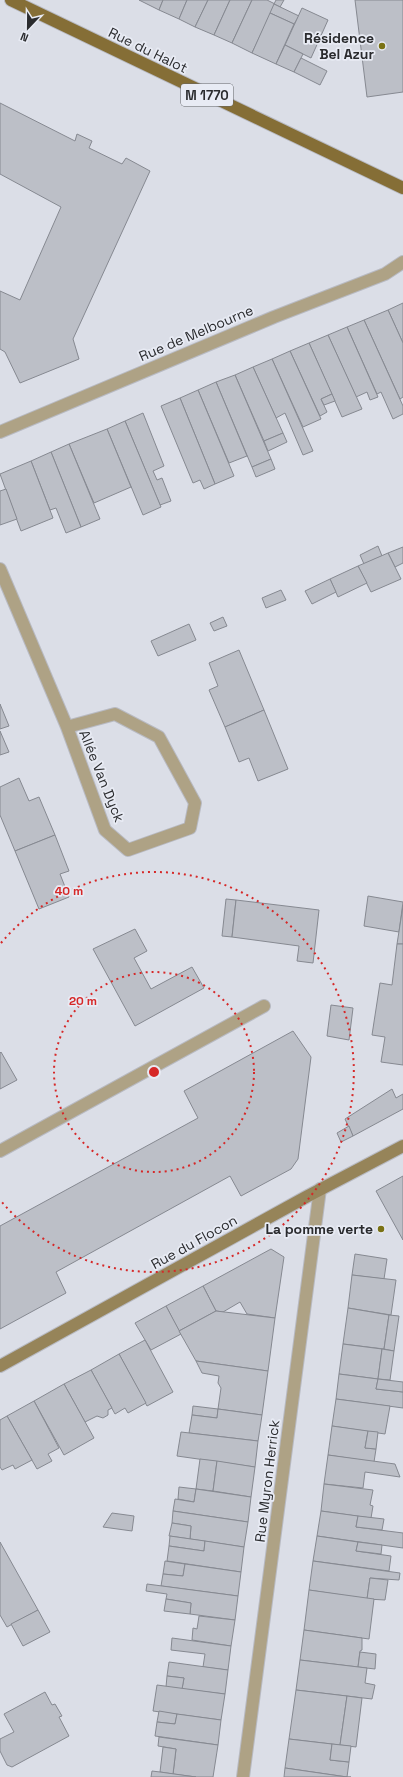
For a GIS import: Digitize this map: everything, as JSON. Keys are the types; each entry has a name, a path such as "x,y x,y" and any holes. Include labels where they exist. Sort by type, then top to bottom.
{"main road":[{"name":"Rue du Halot","path":"11,0 403,188"}],"street":[{"name":"Rue de Melbourne","path":"0,432 274,317 385,274 403,262"},
{"name":"Allée Van Dyck","path":"0,569 67,727 105,830 128,850 190,828 195,803 159,737 115,714 67,727"},
{"path":"0,1151 264,1006"},
{"name":"Rue du Flocon","path":"0,1366 320,1189 403,1146"},
{"name":"Rue Myron Herrick","path":"243,1777 320,1189"}],"building":[{"path":"139,0 163,0 159,10"},
{"path":"163,0 187,0 179,19 159,10"},
{"path":"187,0 208,0 195,27 179,19"},
{"path":"208,0 230,0 214,35 195,27"},
{"path":"230,0 252,0 232,43 214,35"},
{"path":"252,0 267,0 275,4 252,53 232,43"},
{"path":"276,0 284,0 280,7 274,4"},
{"name":"Résidence Bel Azur","path":"355,0 403,0 403,92 367,97"},
{"path":"274,4 299,16 294,24 270,13"},
{"path":"302,8 328,20 311,58 285,45"},
{"path":"270,13 294,24 276,64 252,53"},
{"path":"285,45 303,54 294,72 276,64"},
{"path":"301,58 327,71 320,85 294,72"},
{"path":"0,103 75,141 77,134 92,141 89,148 122,164 126,158 150,171 73,339 79,359 20,383 5,352 0,349 0,291 20,300 61,207 0,174"},
{"path":"403,303 403,343 388,310"},
{"path":"388,310 403,343 403,397 400,399 364,320"},
{"path":"364,320 403,406 403,414 393,419 381,392 377,394 347,327"},
{"path":"347,327 378,397 370,400 367,392 356,397 328,335"},
{"path":"328,335 362,409 342,417 309,343"},
{"path":"309,343 332,394 321,399 327,412 320,416 290,351"},
{"path":"290,351 321,419 303,427 272,359"},
{"path":"272,359 313,451 303,455 285,413 276,418 253,367"},
{"path":"253,367 283,433 264,441 235,375"},
{"path":"235,375 271,459 252,467 216,382"},
{"path":"216,382 247,456 229,463 198,390"},
{"path":"198,390 234,476 215,484 180,398"},
{"path":"332,394 335,401 324,405 321,399"},
{"path":"180,398 215,484 204,489 200,480 193,483 161,406"},
{"path":"143,413 164,466 153,471 157,480 162,478 171,501 160,505 125,421"},
{"path":"125,421 161,507 143,515 107,429"},
{"path":"107,429 131,487 94,503 69,444"},
{"path":"283,433 287,442 268,451 264,441"},
{"path":"69,444 100,519 81,527 51,452"},
{"path":"51,452 81,527 66,533 56,508 50,510 31,461"},
{"path":"271,459 275,469 256,477 252,467"},
{"path":"31,461 53,518 21,531 0,474"},
{"path":"6,489 17,519 0,525 0,491"},
{"path":"378,546 382,556 364,564 360,555"},
{"path":"403,547 403,563 395,567 388,553"},
{"path":"388,553 401,579 371,592 358,566"},
{"path":"358,566 367,583 338,597 330,579"},
{"path":"330,579 336,592 312,604 305,591"},
{"path":"281,590 286,600 266,608 262,598"},
{"path":"223,617 227,626 214,631 210,623"},
{"path":"189,624 196,640 158,656 151,641"},
{"path":"239,650 264,710 225,727 209,690 218,686 209,663"},
{"path":"0,704 9,726 0,729"},
{"path":"264,710 288,769 258,781 249,758 239,762 225,727"},
{"path":"0,731 9,752 0,755"},
{"path":"19,778 29,801 39,797 55,835 15,851 0,815 0,787"},
{"path":"55,835 69,871 60,874 69,897 39,909 15,851"},
{"path":"368,896 403,902 399,932 364,926"},
{"path":"226,899 236,900 232,937 222,936"},
{"path":"236,900 319,910 313,963 297,961 299,946 232,937"},
{"path":"403,906 403,944 397,944"},
{"path":"135,929 147,951 134,958 151,989 192,967 204,988 135,1026 93,949"},
{"path":"397,944 403,944 403,1065 381,1062 385,1037 372,1035 380,983 392,985"},
{"path":"331,1005 353,1008 349,1040 327,1036"},
{"path":"293,1031 311,1057 298,1159 291,1169 241,1196 230,1176 56,1272 66,1293 0,1329 0,1226 198,1118 184,1091"},
{"path":"1,1052 17,1080 0,1089 0,1053"},
{"path":"392,1089 396,1098 403,1094 403,1109 353,1136 345,1119"},
{"path":"349,1126 353,1136 341,1142 337,1133"},
{"path":"403,1176 403,1240 376,1191"},
{"path":"271,1249 284,1257 275,1318 247,1314 240,1302 223,1312 216,1311 203,1286"},
{"path":"355,1254 387,1259 384,1279 352,1275"},
{"path":"352,1275 396,1280 391,1315 348,1308"},
{"path":"203,1286 216,1311 179,1331 166,1306"},
{"path":"166,1306 181,1334 151,1350 135,1323"},
{"path":"348,1308 389,1315 384,1349 343,1344"},
{"path":"216,1311 275,1318 268,1371 196,1361 179,1331"},
{"path":"389,1315 399,1316 394,1351 384,1349"},
{"path":"145,1340 173,1392 147,1406 119,1354"},
{"path":"343,1344 382,1349 378,1379 339,1374"},
{"path":"382,1349 394,1351 390,1380 378,1379"},
{"path":"119,1354 146,1403 128,1413 125,1408 115,1414 91,1370"},
{"path":"196,1361 268,1371 262,1415 218,1409 221,1388 218,1383 219,1376 202,1373"},
{"path":"91,1370 112,1408 108,1410 108,1415 103,1418 97,1416 85,1422 64,1384"},
{"path":"339,1374 378,1379 376,1389 403,1392 403,1408 336,1399"},
{"path":"378,1379 403,1382 403,1392 376,1389"},
{"path":"64,1384 94,1438 64,1455 34,1401"},
{"path":"336,1399 390,1406 385,1434 332,1426"},
{"path":"34,1401 59,1448 48,1454 52,1461 37,1469 7,1416"},
{"path":"193,1406 218,1409 217,1418 192,1415"},
{"path":"218,1409 262,1415 258,1441 189,1433 192,1415 217,1418"},
{"path":"7,1416 32,1460 15,1469 13,1465 2,1470 0,1467 0,1420"},
{"path":"332,1426 368,1431 365,1448 376,1449 374,1462 328,1455"},
{"path":"368,1431 378,1432 376,1449 365,1448"},
{"path":"181,1432 258,1441 255,1467 177,1456"},
{"path":"328,1455 395,1464 400,1477 365,1472 363,1488 324,1484"},
{"path":"200,1459 217,1461 213,1491 196,1489"},
{"path":"217,1461 255,1467 251,1497 213,1491"},
{"path":"324,1484 373,1490 370,1505 373,1506 371,1518 321,1511"},
{"path":"179,1487 196,1489 194,1502 178,1499"},
{"path":"196,1489 251,1497 248,1522 173,1511 175,1499 194,1502"},
{"path":"173,1511 248,1522 244,1547 190,1539 191,1526 172,1523"},
{"path":"321,1511 358,1516 356,1527 403,1533 403,1548 317,1536"},
{"path":"112,1513 134,1516 132,1531 103,1527"},
{"path":"358,1516 384,1519 382,1530 356,1527"},
{"path":"172,1523 191,1526 190,1539 169,1536"},
{"path":"170,1536 205,1541 204,1551 169,1546"},
{"path":"317,1536 358,1542 356,1551 391,1556 389,1571 313,1561"},
{"path":"205,1541 244,1547 241,1572 167,1561 169,1546 204,1551"},
{"path":"0,1542 38,1610 7,1627 0,1615"},
{"path":"358,1542 382,1545 381,1554 356,1551"},
{"path":"165,1561 185,1564 183,1576 163,1574"},
{"path":"313,1561 400,1573 399,1580 370,1578 367,1599 309,1590"},
{"path":"185,1564 241,1572 238,1596 161,1586 163,1574 183,1576"},
{"path":"370,1578 388,1580 385,1600 367,1599"},
{"path":"147,1584 238,1596 235,1620 190,1614 191,1603 166,1599 167,1594 146,1591"},
{"path":"309,1590 374,1599 369,1639 304,1630"},
{"path":"166,1599 191,1603 190,1614 164,1611"},
{"path":"38,1610 50,1632 23,1646 11,1624"},
{"path":"199,1616 235,1620 231,1646 192,1640 193,1628 197,1629"},
{"path":"304,1630 362,1638 362,1650 360,1651 358,1667 300,1660"},
{"path":"172,1638 231,1646 228,1670 203,1667 205,1654 171,1650"},
{"path":"360,1652 376,1654 375,1669 358,1667"},
{"path":"300,1660 367,1668 365,1683 375,1685 372,1699 296,1690"},
{"path":"169,1662 228,1670 225,1694 182,1689 184,1678 167,1676"},
{"path":"167,1676 184,1678 182,1689 166,1687"},
{"path":"157,1685 225,1694 221,1720 153,1711"},
{"path":"296,1690 347,1696 340,1745 289,1739"},
{"path":"45,1692 52,1705 55,1704 62,1716 59,1717 69,1736 12,1767 7,1765 0,1751 0,1739 14,1732 4,1714"},
{"path":"347,1696 362,1698 356,1747 340,1745"},
{"path":"159,1711 177,1714 175,1724 157,1722"},
{"path":"177,1714 221,1720 218,1745 155,1736 157,1722 175,1724"},
{"path":"159,1737 218,1745 213,1777 196,1777 173,1774 176,1749 158,1746"},
{"path":"289,1739 332,1744 330,1760 349,1762 347,1777 285,1768"},
{"path":"332,1744 351,1746 349,1762 330,1760"},
{"path":"163,1747 176,1749 173,1774 160,1772"},
{"path":"285,1768 347,1777 284,1777"},
{"path":"152,1771 160,1772 196,1777 151,1777"}],"place":[{"name":"Résidence Bel Azur","path":"382,46"},
{"name":"La pomme verte","path":"381,1229"}]}
